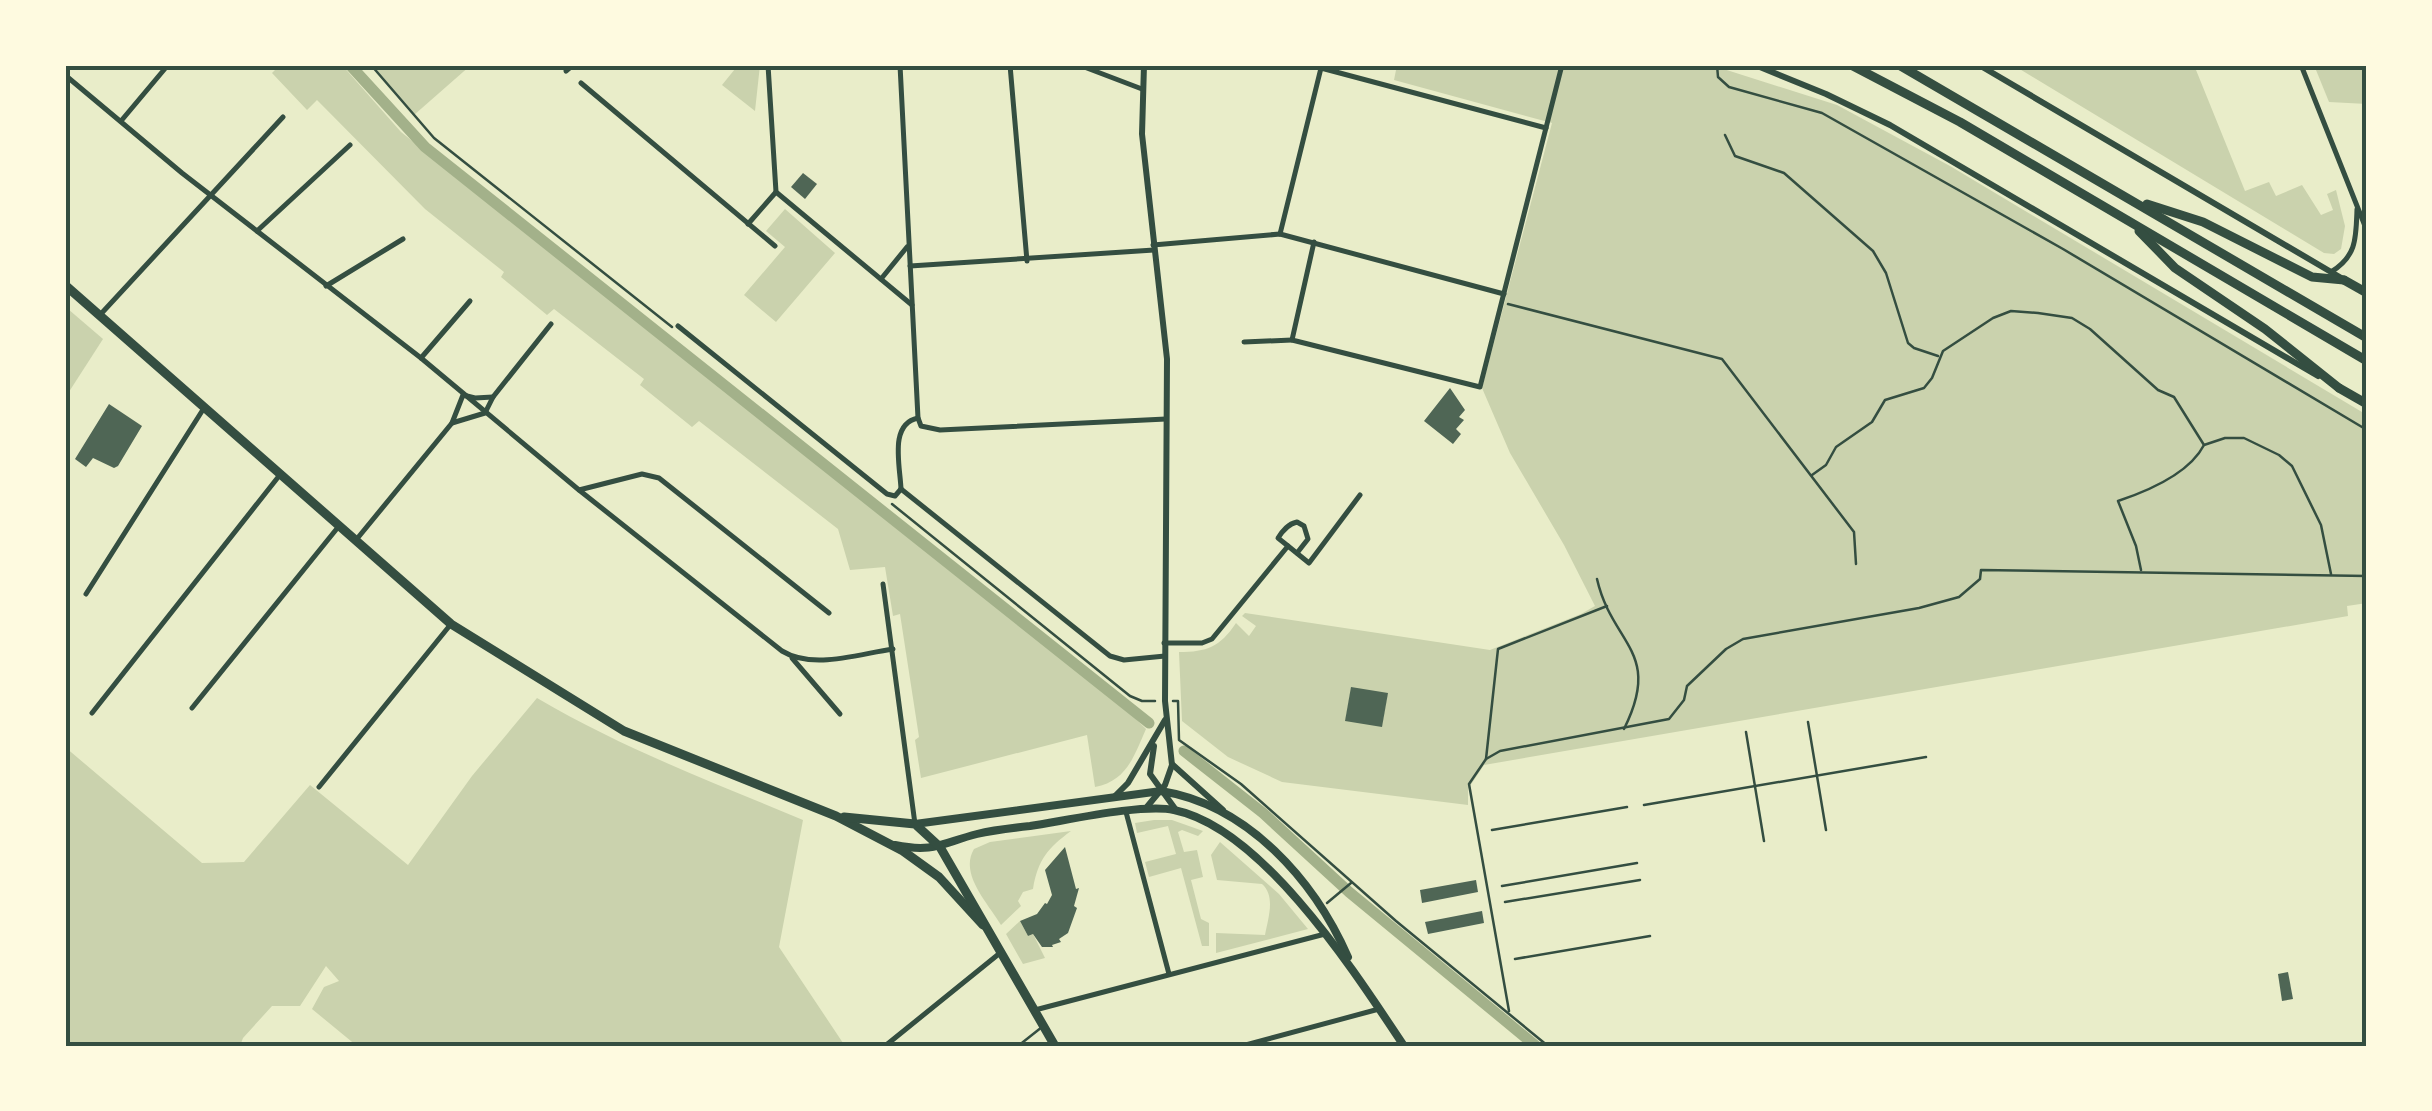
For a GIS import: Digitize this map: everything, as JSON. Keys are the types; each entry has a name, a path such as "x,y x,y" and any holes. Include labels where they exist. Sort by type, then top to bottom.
{"main road":[{"path":"1851,65 1926,102 2367,361"},
{"path":"1899,65 2367,338"},
{"path":"2128,198 2203,222 2312,277 2344,280 2367,294"},
{"path":"2130,222 2175,268 2265,328 2338,388 2367,404"},
{"path":"65,285 451,624 624,730 836,816 891,844 940,877 983,926"},
{"path":"836,816 915,824 1161,791 1199,799 1224,811 1312,890 1352,967"},
{"path":"891,844 940,848 994,831 1144,810 1176,810 1204,820 1225,833 1294,894 1352,967 1404,1046"},
{"path":"915,824 940,848 1055,1046"}],"street":[{"path":"120,120 168,65"},
{"path":"566,71 573,65"},
{"path":"748,224 776,192 768,65"},
{"path":"900,65 918,418 925,428 1166,419"},
{"path":"1010,65 1027,260"},
{"path":"1079,65 1142,89"},
{"path":"1144,65 1142,134 1165,324 1164,656 1165,719 1172,765 1161,791 1144,810"},
{"path":"1244,342 1292,340 1480,387 1562,65"},
{"path":"1756,65 1890,125 2338,388"},
{"path":"1979,65 2344,280"},
{"path":"2302,65 2367,231"},
{"path":"1280,234 1321,68 1546,128"},
{"path":"65,75 182,173 421,358 579,490 790,656 840,714"},
{"path":"581,83 775,246"},
{"path":"99,316 283,117"},
{"path":"257,231 350,145"},
{"path":"776,192 912,305"},
{"path":"2331,272 2353,252 2357,206"},
{"path":"910,266 1027,260 1280,234 1504,294"},
{"path":"326,286 403,238"},
{"path":"1292,340 1314,242"},
{"path":"881,280 909,245"},
{"path":"421,358 470,301"},
{"path":"452,423 485,413 493,396 551,324"},
{"path":"676,328 888,494 896,496 901,488 899,433 906,422 918,418"},
{"path":"463,395 493,396"},
{"path":"355,540 452,423 463,395"},
{"path":"86,594 204,408"},
{"path":"579,490 642,474 659,478 829,614"},
{"path":"92,713 280,475"},
{"path":"901,488 1110,656 1124,660 1164,656"},
{"path":"1297,553 1308,539 1304,526 1290,524 1278,538 1309,563 1360,495"},
{"path":"192,708 339,526"},
{"path":"1164,643 1212,640 1288,546"},
{"path":"883,584 915,824"},
{"path":"319,787 451,624"},
{"path":"790,656 814,660 892,649"},
{"path":"1115,796 1128,783 1165,719"},
{"path":"1155,740 1150,774 1176,810"},
{"path":"1172,765 1224,811"},
{"path":"1126,812 1169,974"},
{"path":"1035,1010 1325,934"},
{"path":"885,1046 1000,953"},
{"path":"1242,1046 1380,1009"}],"lane":[{"path":"1018,1046 1044,1026"}],"path":[{"path":"371,65 434,138 676,328"},
{"path":"1718,65 1718,77 1729,88 1822,113 2367,430"},
{"path":"1725,136 1736,158 1784,173 1868,246 1886,273 1908,343 1939,356"},
{"path":"1502,303 1722,359 1854,532 1856,564"},
{"path":"1812,475 1826,465 1836,448 1872,422 1886,400 1924,388 1939,356 1962,336 2008,312 2072,318 2090,329 2158,390 2174,398 2204,444"},
{"path":"2142,573 2118,500 2180,471 2193,461 2204,444 2244,438 2292,466 2321,524 2331,576"},
{"path":"892,504 1130,696 1160,701"},
{"path":"1486,759 1500,752 1623,730 1672,716 1684,700 1687,686 1726,648 1743,639 1926,607 1968,592 1980,579 1981,570 2367,576"},
{"path":"1597,579 1607,606 1638,661 1636,702 1623,730"},
{"path":"1509,1012 1469,784 1486,759 1498,649 1607,606"},
{"path":"1170,701 1178,701 1179,740 1242,784 1548,1046"},
{"path":"1808,722 1826,830"},
{"path":"1746,732 1764,841"},
{"path":"1644,804 1926,756"},
{"path":"1492,830 1627,807"},
{"path":"1502,886 1637,863"},
{"path":"1505,902 1640,880"},
{"path":"1332,900 1352,882"},
{"path":"1515,959 1650,936"}],"green space":[{"path":"280,65 342,65 401,132 1131,714 1146,729 1122,773 1095,787 1087,735 921,778 915,740 919,737 900,614 893,616 885,567 850,570 838,529 699,421 692,427 640,385 644,379 554,309 547,315 501,277 504,272 425,209 317,100 307,110 272,73"},
{"path":"371,65 471,65 414,115"},
{"path":"732,65 760,65 755,111 722,85 735,69"},
{"path":"1397,65 1711,65 1837,105 1950,166 2367,415 2367,603 2347,606 2348,616 1484,765 1468,789 1468,805 1282,782 1228,757 1182,721 1179,652 1212,646 1236,623 1249,636 1256,626 1242,616 1245,613 1490,650 1595,606 1510,453 1482,388 1552,123 1394,80"},
{"path":"2013,65 2194,65 2245,191 2269,182 2276,196 2302,185 2321,215 2333,210 2327,194 2336,190 2345,226 2341,249 2334,254 2324,253"},
{"path":"2314,65 2367,65 2367,104 2329,102"},
{"path":"785,209 835,253 776,322 744,295 785,247 766,231"},
{"path":"68,309 103,339 65,398 65,313"},
{"path":"537,698 635,749 803,820 779,947 845,1046 357,1046 312,1009 324,987 339,981 326,966 300,1006 272,1006 240,1046 65,1046 65,747 202,863 244,862 310,785 408,865 472,776"},
{"path":"1172,820 1203,831 1198,836 1178,832 1184,852 1197,850 1203,877 1191,880 1201,919 1209,923 1209,946 1202,946 1181,868 1149,877 1145,862 1176,854 1168,826 1137,833 1135,823"},
{"path":"1071,831 1045,855 1033,889 1023,892 1018,901 1021,906 1001,925 973,878 970,859 974,849 990,842"},
{"path":"1220,842 1279,894 1308,929 1216,953 1216,933 1265,935 1270,908 1269,895 1262,884 1217,880 1211,855"},
{"path":"1020,921 1028,936 1033,934 1045,958 1023,964 1006,934"}],"building":[{"path":"803,173 817,184 805,199 791,187"},
{"path":"1450,388 1465,410 1459,417 1464,420 1456,429 1461,434 1453,444 1424,421"},
{"path":"109,404 142,426 118,466 114,468 93,458 86,467 75,459"},
{"path":"1351,687 1388,693 1382,727 1345,721"},
{"path":"1065,847 1076,889 1079,888 1074,906 1077,908 1068,933 1059,939 1061,942 1042,947 1033,934 1028,936 1020,921 1037,914 1047,904 1052,895 1045,870"},
{"path":"1476,880 1478,892 1422,903 1420,890"},
{"path":"1482,911 1484,923 1428,934 1425,922"},
{"path":"2288,972 2293,999 2282,1001 2278,974"}],"waterway":[{"path":"350,65 425,147 1149,723"},
{"path":"1184,751 1263,813 1349,892 1536,1046"}]}
